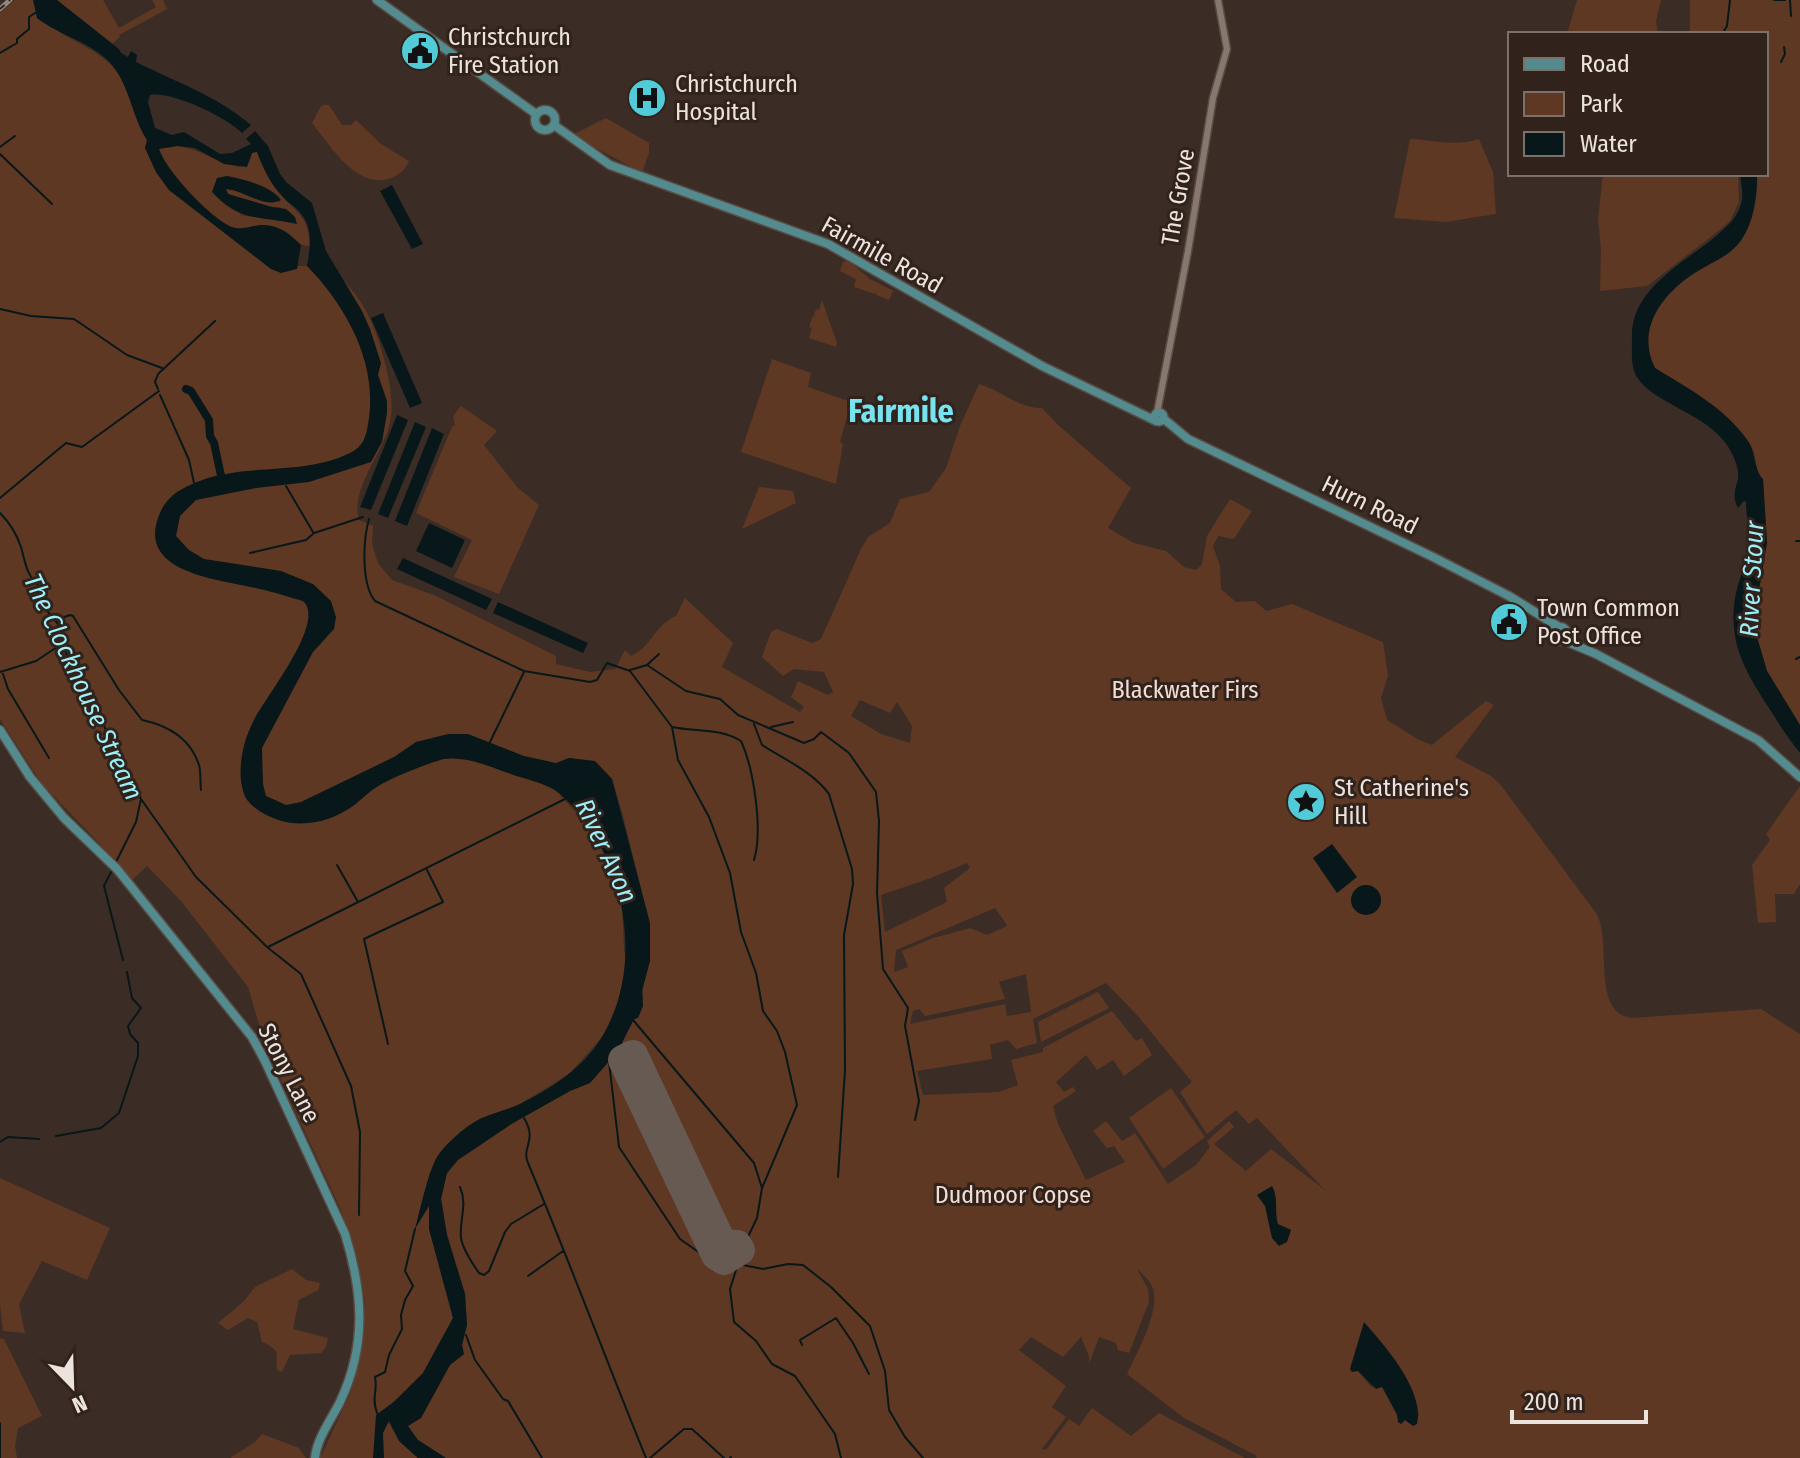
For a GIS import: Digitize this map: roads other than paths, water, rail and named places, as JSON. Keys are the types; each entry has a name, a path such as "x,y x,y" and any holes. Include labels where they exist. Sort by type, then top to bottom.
{"main road":[{"path":"377,0 536,114"},
{"path":"543,109 550,110 555,117 554,125 549,130 542,130 535,122 536,114 543,109"},
{"name":"Fairmile Road","path":"554,125 610,165 828,244 1042,366 1141,414 1159,417"},
{"name":"Hurn Road","path":"1159,417 1209,450 1509,596 1556,629 1555,639 1565,637 1758,740 1800,777"},
{"name":"Stony Lane","path":"0,730 30,777 64,818 117,869 252,1037 345,1234 361,1303 357,1350 316,1455"}],"street":[{"name":"The Grove","path":"1159,417 1213,98 1227,49 1218,0"}],"water":[{"path":"33,0 57,0 121,53 128,57 131,51 137,55 136,62 210,98 251,125 242,133 212,113 171,97 150,95 148,102 155,128 172,135 184,132 220,154 232,153 251,144 246,139 255,131 268,146 286,182 312,203 326,251 362,311 381,363 378,375 387,401 387,413 382,442 371,462 309,482 256,488 196,500 180,516 176,536 189,550 204,559 281,571 313,584 331,601 336,617 334,629 313,652 262,748 266,796 286,805 301,802 394,757 416,742 448,734 468,734 524,756 556,763 569,758 595,761 612,779 650,923 650,961 642,991 643,1006 618,1051 590,1083 513,1123 458,1160 447,1173 441,1199 447,1235 465,1294 467,1325 462,1345 464,1354 450,1365 421,1418 408,1426 418,1440 446,1458 418,1458 399,1441 389,1421 383,1433 384,1458 373,1458 376,1415 423,1373 453,1318 429,1229 429,1206 415,1229 428,1179 435,1160 452,1139 480,1119 520,1104 550,1088 594,1048 613,1014 623,976 625,935 619,895 606,856 585,822 559,793 477,762 444,759 420,767 383,784 341,813 316,822 277,820 254,807 246,798 241,774 247,736 301,642 308,611 303,601 184,570 160,550 155,536 158,518 177,492 208,478 243,471 315,464 333,460 358,448 366,433 370,402 364,359 347,318 307,266 310,240 305,221 275,187 257,152 252,153 247,167 224,164 195,148 177,146 159,149 179,181 223,222 240,228 269,225 293,238 301,245 297,269 281,273 271,269 169,190 145,148 147,140 112,65 96,51 37,18"},
{"path":"227,176 264,187 281,200 261,201 226,189 228,194 286,209 295,217 297,224 251,216 232,209 212,192 217,178"},
{"name":"River Stour","path":"1740,176 1757,176 1754,207 1744,236 1731,251 1693,274 1671,292 1655,315 1648,340 1655,368 1728,418 1751,446 1763,479 1767,542 1756,609 1757,637 1767,671 1800,725 1800,753 1753,682 1737,644 1735,598 1749,540 1746,502 1738,508 1735,500 1738,469 1734,458 1713,430 1649,390 1640,381 1632,363 1633,322 1639,307 1660,280 1734,218 1742,200"},
{"path":"392,185 423,244 412,249 380,191"},
{"path":"383,313 422,403 410,408 371,318"},
{"path":"397,415 408,420 371,510 360,507"},
{"path":"415,422 426,427 388,518 378,514"},
{"path":"432,428 444,434 407,526 395,521"},
{"path":"429,523 465,540 452,568 416,551"},
{"path":"403,558 492,599 486,610 397,569"},
{"path":"498,602 588,643 583,653 493,613"},
{"path":"1332,844 1357,877 1337,893 1313,858"},
{"path":"1366,885 1377,889 1381,900 1377,911 1366,915 1355,911 1351,900 1355,889"},
{"path":"1272,1186 1278,1224 1291,1230 1287,1242 1279,1246 1272,1238 1265,1206 1257,1195"},
{"path":"1364,1322 1392,1356 1409,1384 1418,1411 1417,1424 1413,1426 1405,1420 1401,1424 1398,1422 1397,1414 1382,1387 1376,1389 1358,1371 1352,1372 1350,1369"}],"waterway":[{"path":"1723,32 1727,26 1730,0"},
{"path":"1774,0 1785,0"},
{"path":"1790,0 1791,16"},
{"path":"0,53 17,43 17,39 29,29 29,17 35,13"},
{"path":"1781,62 1784,47"},
{"path":"0,147 15,136"},
{"path":"0,154 52,204"},
{"path":"0,309 31,316 74,319 127,355 162,368"},
{"path":"158,389 155,382 158,374 215,321"},
{"name":"River Avon","path":"186,389 191,391 209,420 223,485"},
{"path":"0,498 66,443 82,447 159,391"},
{"path":"160,395 189,460 194,483"},
{"path":"286,486 313,532"},
{"name":"The Clockhouse Stream","path":"0,513 17,538 29,574 41,588 44,607 58,624 62,647 86,685 141,799 136,822 116,862"},
{"path":"250,553 306,540 314,533 363,517"},
{"path":"369,519 364,562 367,584 375,601 524,671 590,682 597,680 607,663 630,671 672,727 678,760 709,817 730,873 741,932 756,973 763,1011 777,1031 785,1052 797,1105 762,1188"},
{"path":"59,619 73,616 119,690 142,720 168,729 190,747 199,765 201,790"},
{"path":"0,672 36,661 60,645"},
{"path":"630,670 647,665 659,654"},
{"path":"1796,659 1800,657"},
{"path":"647,665 686,691 720,699 738,715 804,743 821,732 849,753 876,792 879,821 877,893 883,969 908,1008 905,1026 919,1101 915,1120"},
{"path":"2,671 8,689 49,758"},
{"path":"490,742 524,672"},
{"path":"771,727 793,722"},
{"path":"754,724 762,745 807,773 829,794 852,869 853,884 844,935 845,1070 838,1177"},
{"path":"672,727 716,732 741,741 756,800 758,833 754,860"},
{"path":"141,799 196,877 267,947 301,974 351,1086 360,1132 359,1215"},
{"path":"268,947 565,799"},
{"path":"337,865 358,902"},
{"name":"The Clockhouse Stream","path":"112,870 104,886 123,960"},
{"path":"388,1044 364,939 443,902 427,870"},
{"name":"The Clockhouse Stream","path":"56,1136 101,1128 119,1113 138,1056 138,1043 128,1026 141,1008 132,998 127,972"},
{"path":"609,1062 619,1147 680,1239 714,1263 734,1257 757,1218 762,1188 754,1163 633,1020"},
{"path":"524,1118 530,1132 526,1152 528,1163 646,1458"},
{"name":"The Clockhouse Stream","path":"0,1142 8,1137 39,1139"},
{"path":"460,1187 463,1200 462,1243 479,1273 484,1275 489,1271 511,1224 544,1204"},
{"path":"377,1413 375,1377 385,1372 389,1355 402,1329 401,1315 405,1300 413,1286 405,1271 415,1229"},
{"path":"528,1276 563,1251"},
{"path":"735,1258 738,1264 730,1289 734,1322 756,1341 772,1364 795,1376 835,1434 841,1458"},
{"path":"738,1264 763,1269 788,1264 803,1265 831,1287 870,1326 885,1371 889,1410 905,1437 923,1458"},
{"path":"802,1345 800,1340 836,1318 869,1374"},
{"path":"466,1335 475,1360 503,1399 508,1401 542,1458"},
{"name":"The Clockhouse Stream","path":"0,1423 0,1458"},
{"path":"650,1458 684,1429 692,1429 724,1458"}],"railway":[{"path":"0,9 10,0"}],"place":[{"name":"Christchurch Fire Station","path":"420,51"},
{"name":"Christchurch Hospital","path":"647,98"},
{"name":"Town Common Post Office","path":"1509,622"},
{"name":"St Catherine's Hill","path":"1306,802"}],"district":[{"name":"Fairmile","path":"901,411"}],"park label":[{"name":"Blackwater Firs","path":"1185,690"},
{"name":"Dudmoor Copse","path":"1013,1195"}]}
